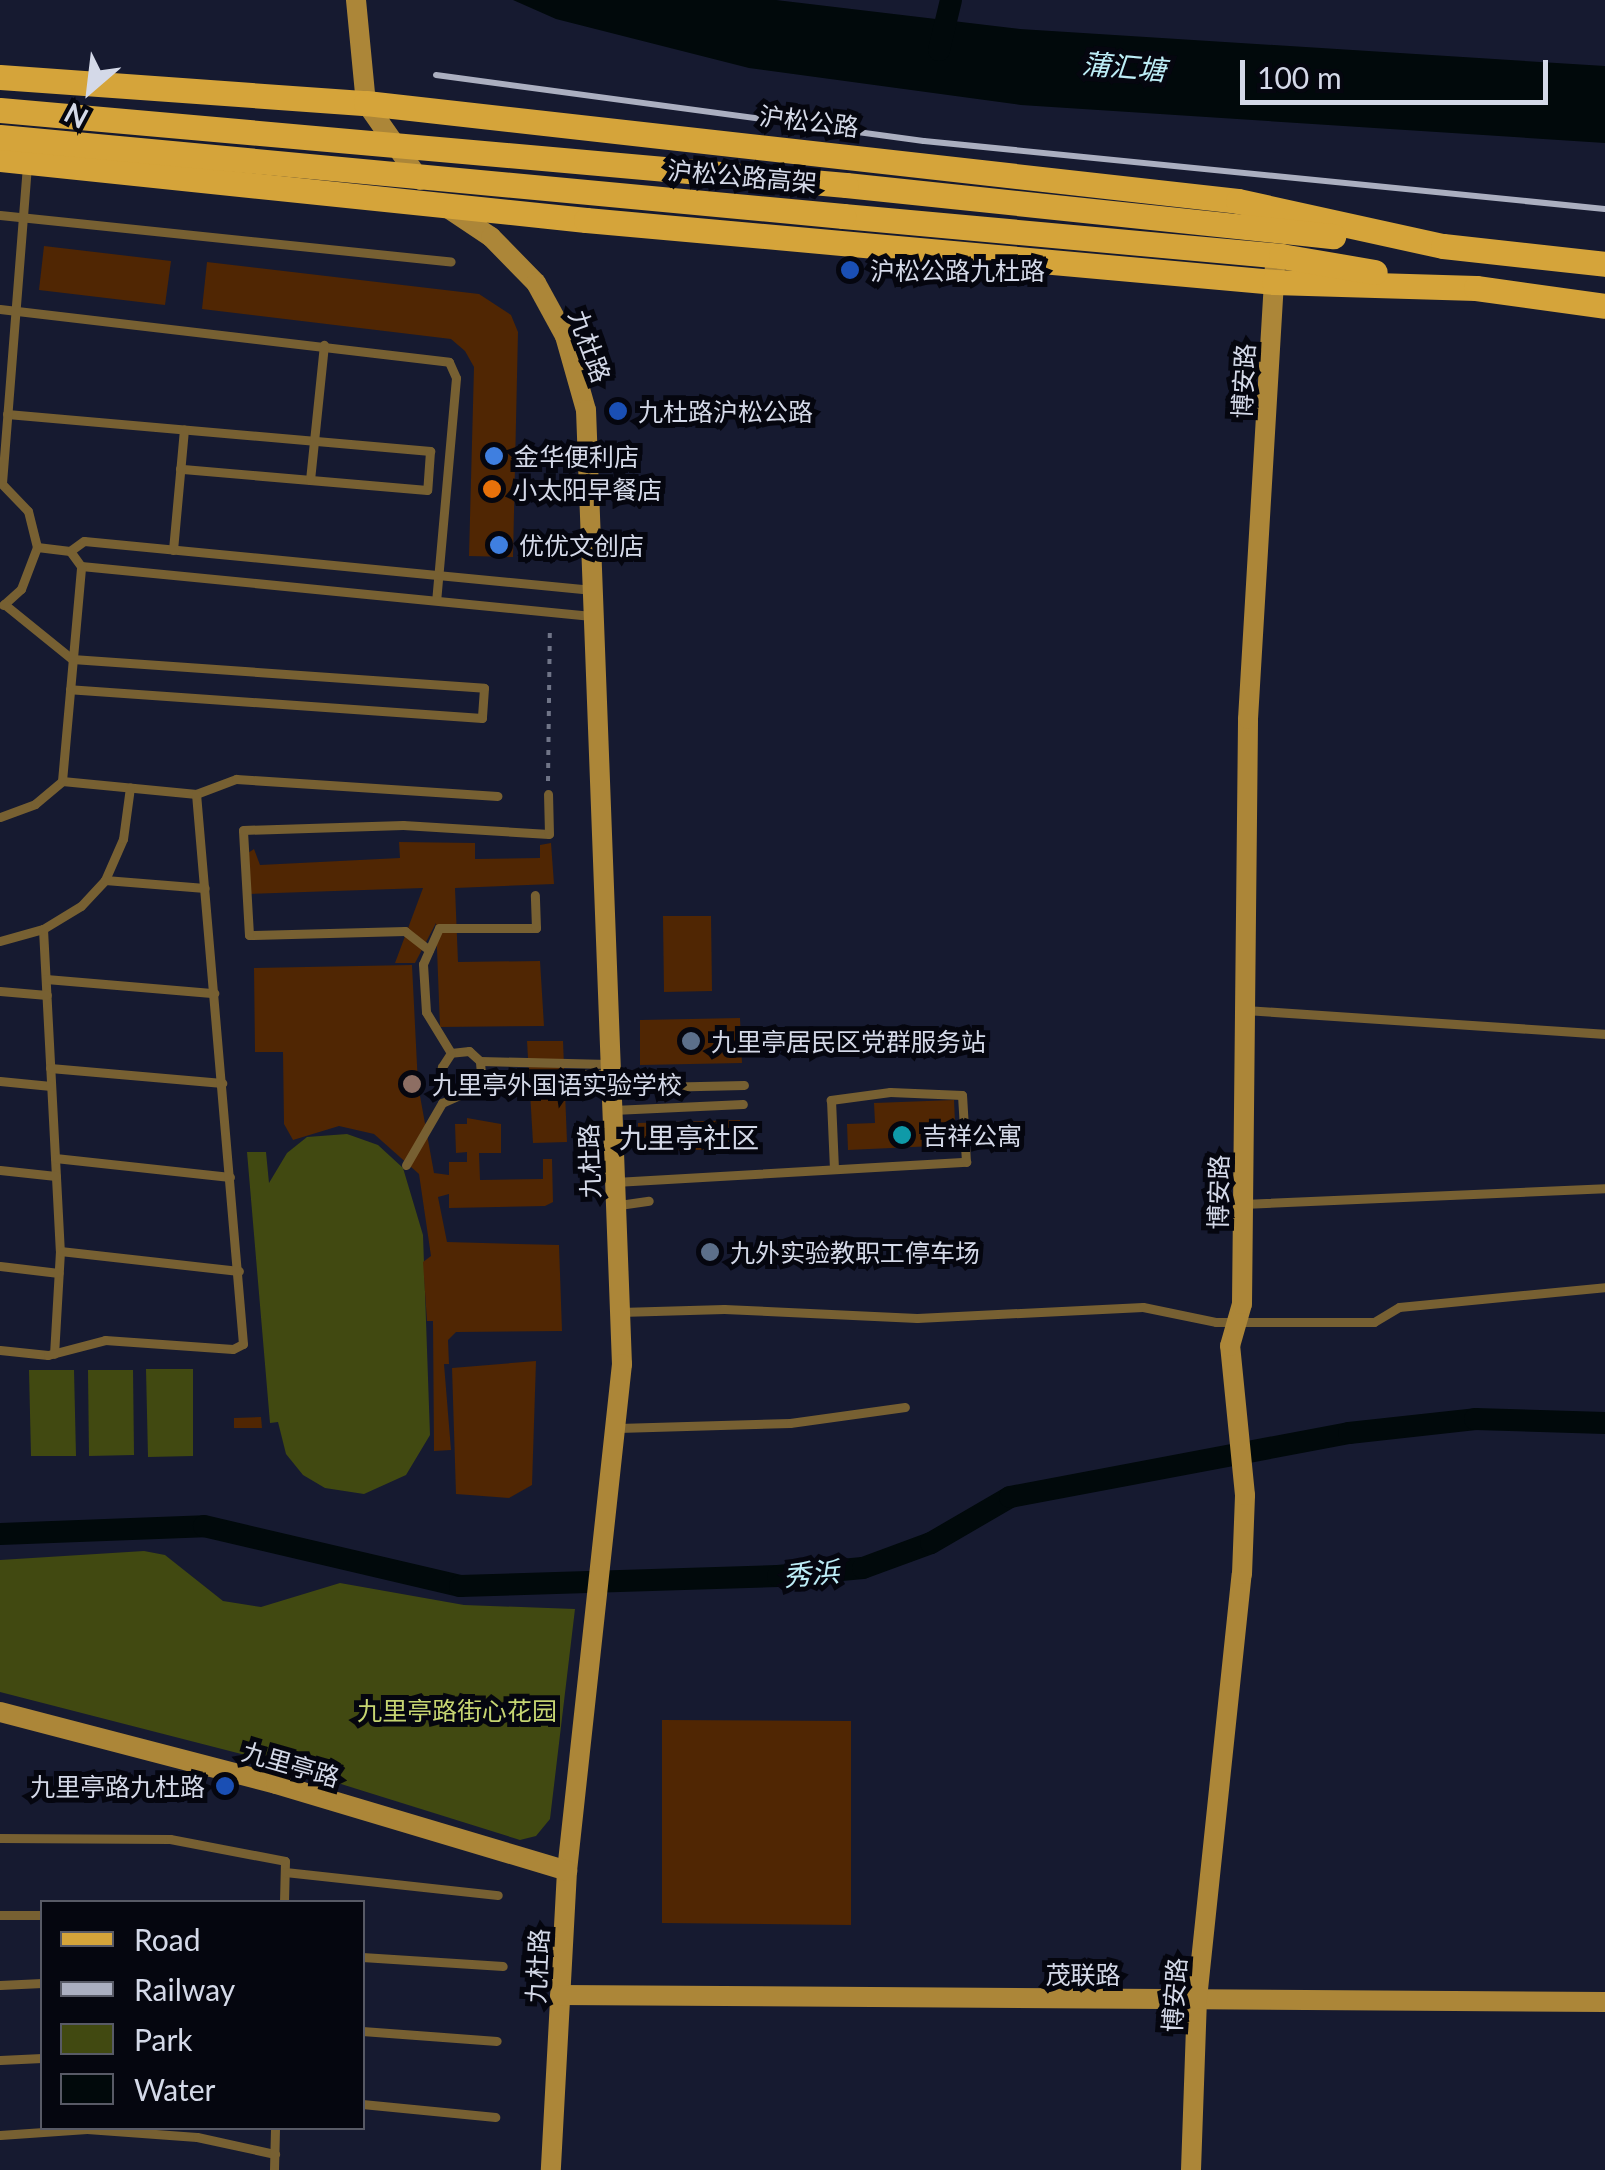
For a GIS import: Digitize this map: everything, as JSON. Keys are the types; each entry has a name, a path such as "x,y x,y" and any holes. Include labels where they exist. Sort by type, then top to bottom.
{"main road":[{"name":"沪松公路","path":"0,76 366,103 1276,232 1605,264"},
{"name":"沪松公路高架","path":"0,110 846,185 1276,232 1476,288"},
{"name":"沪松公路高架","path":"0,137 843,216 1276,232"},
{"path":"0,160 1274,282 1476,288 1605,306"}],"street":[{"path":"356,0 366,103"},
{"name":"九杜路","path":"366,103 397,154 440,203 490,237 536,283 565,336 586,410 620,1312 615,1428 567,1871 551,2170"},
{"name":"博安路","path":"1190,2170 1197,2000 1245,1495 1230,1346 1237,1322 1243,1204 1248,719 1276,232"},
{"name":"九里亭路","path":"0,1712 276,1784 567,1871"},
{"name":"茂联路","path":"560,1995 1605,2002"}],"lane":[{"path":"27,162 1,483 28,510 37,547 32,569 2,605 72,659 484,688 482,718 70,689"},
{"path":"0,215 451,262"},
{"path":"0,309 450,362 456,378 436,600"},
{"path":"310,480 324,345"},
{"path":"7,414 430,451 427,490 180,468"},
{"path":"174,550 184,429"},
{"path":"37,547 70,551 84,542 595,590"},
{"path":"0,817 35,804 62,781 80,566 70,551"},
{"path":"80,566 596,616"},
{"path":"62,781 196,794 236,779 497,796"},
{"path":"0,941 43,929 80,906 105,880 123,839 130,787"},
{"path":"0,1350 54,1354 105,1340 233,1349 244,1334 196,794"},
{"path":"429,950 404,931 249,935 243,830 403,825 549,834 548,794"},
{"path":"105,880 205,888"},
{"path":"454,1096 442,1081 451,1053 426,1012 422,964 439,928 536,928 535,895"},
{"path":"43,929 60,1251 54,1354"},
{"path":"46,979 214,993"},
{"path":"0,991 47,996"},
{"path":"1245,1010 1605,1034"},
{"path":"451,1053 469,1051 480,1061 612,1075 744,1084"},
{"path":"480,1061 482,1085"},
{"path":"50,1068 222,1083"},
{"path":"406,1166 442,1103 454,1096 503,1075 612,1075"},
{"path":"0,1081 51,1086"},
{"path":"615,1182 834,1170 966,1162 962,1095 890,1092 832,1100 834,1170"},
{"path":"613,1110 743,1104"},
{"path":"55,1158 230,1178"},
{"path":"0,1170 56,1176"},
{"path":"1243,1204 1605,1188"},
{"path":"616,1205 649,1201"},
{"path":"60,1251 239,1271"},
{"path":"0,1266 58,1273"},
{"path":"620,1312 724,1309 917,1318 1144,1307 1237,1322 1374,1322 1399,1307 1605,1287"},
{"path":"615,1428 790,1423 905,1407"},
{"path":"0,1838 170,1838 286,1861 284,1900"},
{"path":"285,1872 498,1895"},
{"path":"0,1915 40,1915"},
{"path":"365,1957 503,1966"},
{"path":"0,1985 40,1983"},
{"path":"365,2030 497,2041"},
{"path":"0,2060 40,2058"},
{"path":"365,2104 495,2117"},
{"path":"274,2170 276,2130"},
{"path":"0,2135 124,2132 196,2137 274,2154"}],"path":[{"path":"548,794 550,612"}],"green space":[{"path":"347,1134 378,1145 403,1168 423,1235 430,1435 406,1475 364,1494 325,1488 303,1475 286,1454 278,1422 270,1423 247,1152 266,1152 269,1183 287,1153 307,1137"},
{"path":"146,1369 193,1369 193,1456 148,1457"},
{"path":"29,1370 74,1370 76,1456 31,1456"},
{"path":"88,1370 133,1370 134,1455 89,1456"},
{"name":"九里亭路街心花园","path":"144,1551 165,1555 223,1601 261,1607 340,1583 464,1605 575,1609 550,1819 536,1836 520,1840 261,1759 0,1692 0,1560"}],"water":[{"name":"蒲汇塘","path":"513,0 776,0 1020,29 1605,66 1605,143 1021,105 749,68 556,19"}],"building":[{"path":"44,246 171,261 165,305 39,290"},
{"path":"207,262 479,294 511,315 518,332 513,557 469,556 474,367 465,351 451,339 202,309"},
{"path":"399,842 475,843 475,859 540,858 540,845 551,843 554,884 455,888 458,962 540,961 544,1026 440,1027 436,923 415,963 395,963 423,888 248,894 248,853 254,849 260,865 400,858"},
{"path":"663,916 711,916 712,991 664,992"},
{"path":"412,965 418,1085 434,1173 449,1175 449,1162 467,1162 467,1152 456,1153 455,1124 467,1124 467,1118 501,1124 501,1153 479,1153 480,1180 543,1179 543,1159 552,1159 553,1202 545,1206 449,1208 449,1194 438,1197 447,1242 559,1245 562,1331 456,1332 448,1340 449,1364 444,1364 451,1450 434,1451 433,1321 427,1321 423,1262 431,1256 419,1174 374,1134 339,1126 293,1140 284,1124 283,1052 255,1052 254,968"},
{"name":"九里亭居民区党群服务站","path":"740,1018 742,1063 640,1065 640,1020"},
{"path":"527,1041 563,1041 567,1142 533,1143"},
{"name":"吉祥公寓","path":"954,1100 956,1145 848,1150 847,1124 875,1123 874,1103"},
{"path":"740,1120 745,1149 638,1151 638,1123"},
{"path":"536,1361 532,1485 509,1498 456,1494 452,1368"},
{"path":"261,1417 262,1428 234,1428 234,1418"},
{"path":"662,1720 851,1721 851,1925 662,1923"}],"waterway":[{"path":"939,50 951,0"},
{"name":"秀浜","path":"0,1534 204,1526 460,1586 778,1576 863,1568 931,1543 1010,1497 1349,1433 1475,1419 1605,1423"}],"railway":[{"path":"436,75 924,141 1605,209"}],"place":[{"name":"沪松公路九杜路","path":"850,270"},
{"name":"九杜路沪松公路","path":"618,411"},
{"name":"金华便利店","path":"494,456"},
{"name":"小太阳早餐店","path":"492,489"},
{"name":"优优文创店","path":"499,545"},
{"name":"九里亭居民区党群服务站","path":"691,1041"},
{"name":"九里亭外国语实验学校","path":"412,1084"},
{"name":"吉祥公寓","path":"902,1135"},
{"name":"九外实验教职工停车场","path":"710,1252"},
{"name":"九里亭路九杜路","path":"225,1786"}],"district":[{"name":"九里亭社区","path":"689,1137"}]}
